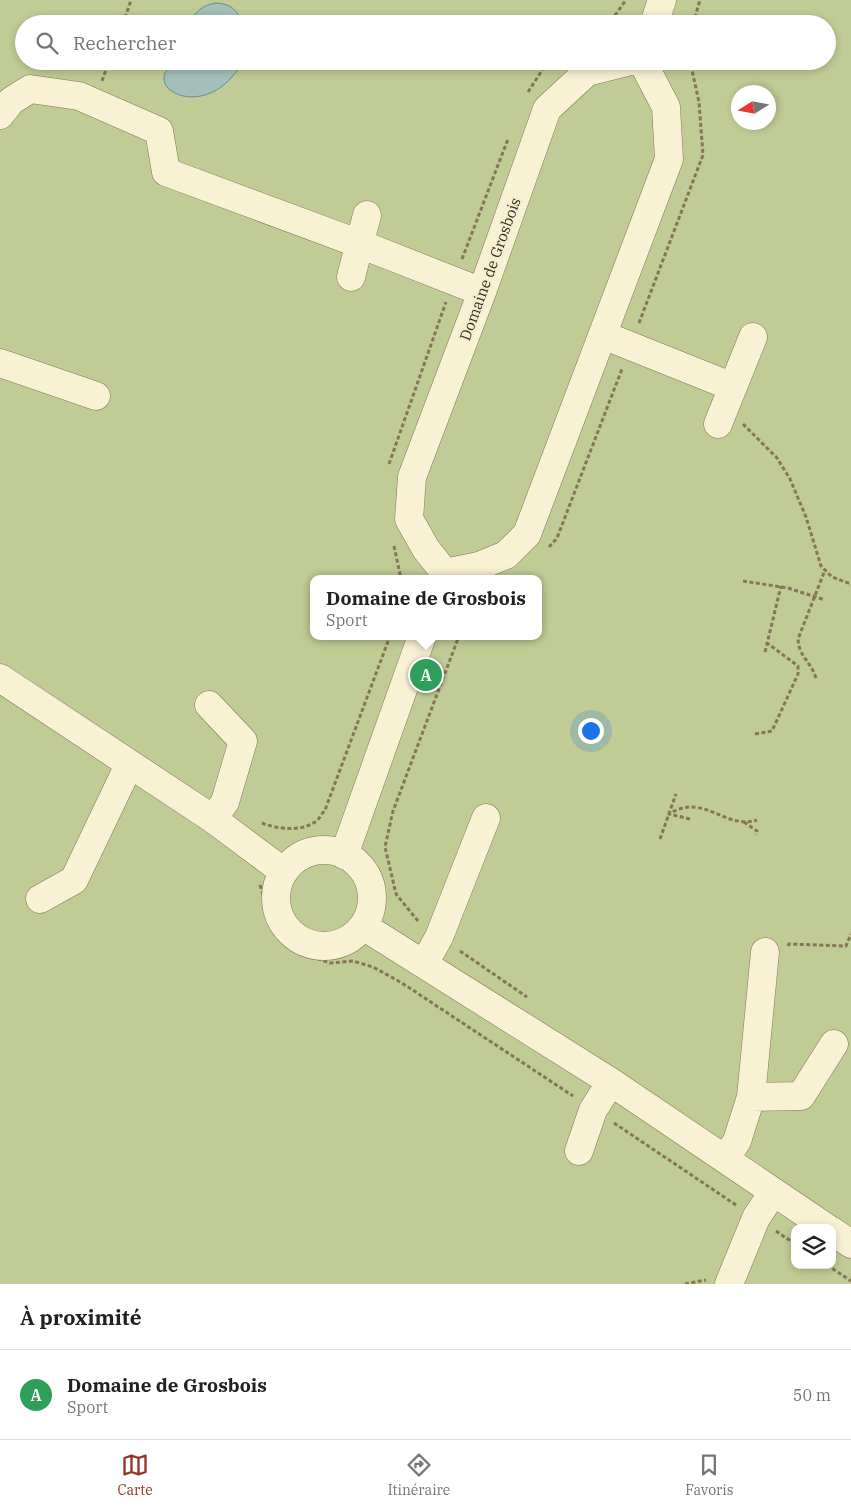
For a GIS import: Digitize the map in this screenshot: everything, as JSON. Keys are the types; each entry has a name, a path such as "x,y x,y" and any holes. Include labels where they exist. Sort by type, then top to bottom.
{"lane":[{"path":"657,15 662,0"},
{"name":"Domaine de Grosbois","path":"443,575 409,519 412,477 482,292 547,109 587,72 595,70"},
{"name":"Domaine de Grosbois","path":"448,575 479,566 506,555 527,534 669,159 666,108 647,70"},
{"path":"0,115 11,101 30,89 79,96 159,131 166,172 360,244 482,292"},
{"path":"351,277 367,215"},
{"path":"603,335 725,406 752,337"},
{"path":"0,363 96,396"},
{"path":"344,855 421,640"},
{"path":"0,678 213,819 284,872"},
{"path":"209,705 243,741 225,802 213,819"},
{"path":"40,899 74,880 129,765"},
{"path":"424,964 439,937 486,818"},
{"path":"328,851 344,855 363,870 368,880 372,892 369,916 363,926 348,940 329,946 315,946 297,938 283,923 277,911 277,890 284,872 301,856 311,852 328,851"},
{"path":"363,926 611,1082 821,1224"},
{"path":"725,1159 736,1140 751,1096 765,955"},
{"path":"751,1096 801,1096 834,1044"},
{"path":"579,1151 593,1110 611,1082"},
{"path":"728,1284 756,1218 774,1192"},
{"path":"836,1234 851,1244"}],"path":[{"path":"126,15 131,0"},
{"path":"615,15 626,0"},
{"path":"696,15 700,0"},
{"path":"725,406 777,458 790,479 806,517 821,566 832,577 851,584"},
{"path":"816,678 812,667 799,650 798,639 825,570"},
{"path":"743,581 781,586 825,600"},
{"path":"765,652 781,586"},
{"path":"457,640 393,811 385,847 396,894 420,924 527,997"},
{"path":"755,734 772,731 798,674 798,666 767,643"},
{"path":"660,839 676,794"},
{"path":"669,814 677,808 696,806 733,820 743,822 757,820"},
{"path":"669,814 690,818"},
{"path":"743,822 756,831 756,835"},
{"path":"259,882 269,913 284,936 307,955 330,963 353,961 373,967"},
{"path":"765,955 781,958 789,944 846,946 851,934"},
{"path":"833,1269 851,1281"}],"green space":[{"path":"0,0 851,0 851,1284 0,1284"}],"water":[{"path":"216,3 230,6 238,15 195,15 207,5"},
{"path":"236,70 228,81 211,93 195,97 180,95 169,89 164,81 166,71"}],"place":[{"name":"Domaine de Grosbois","path":"426,675"}]}
